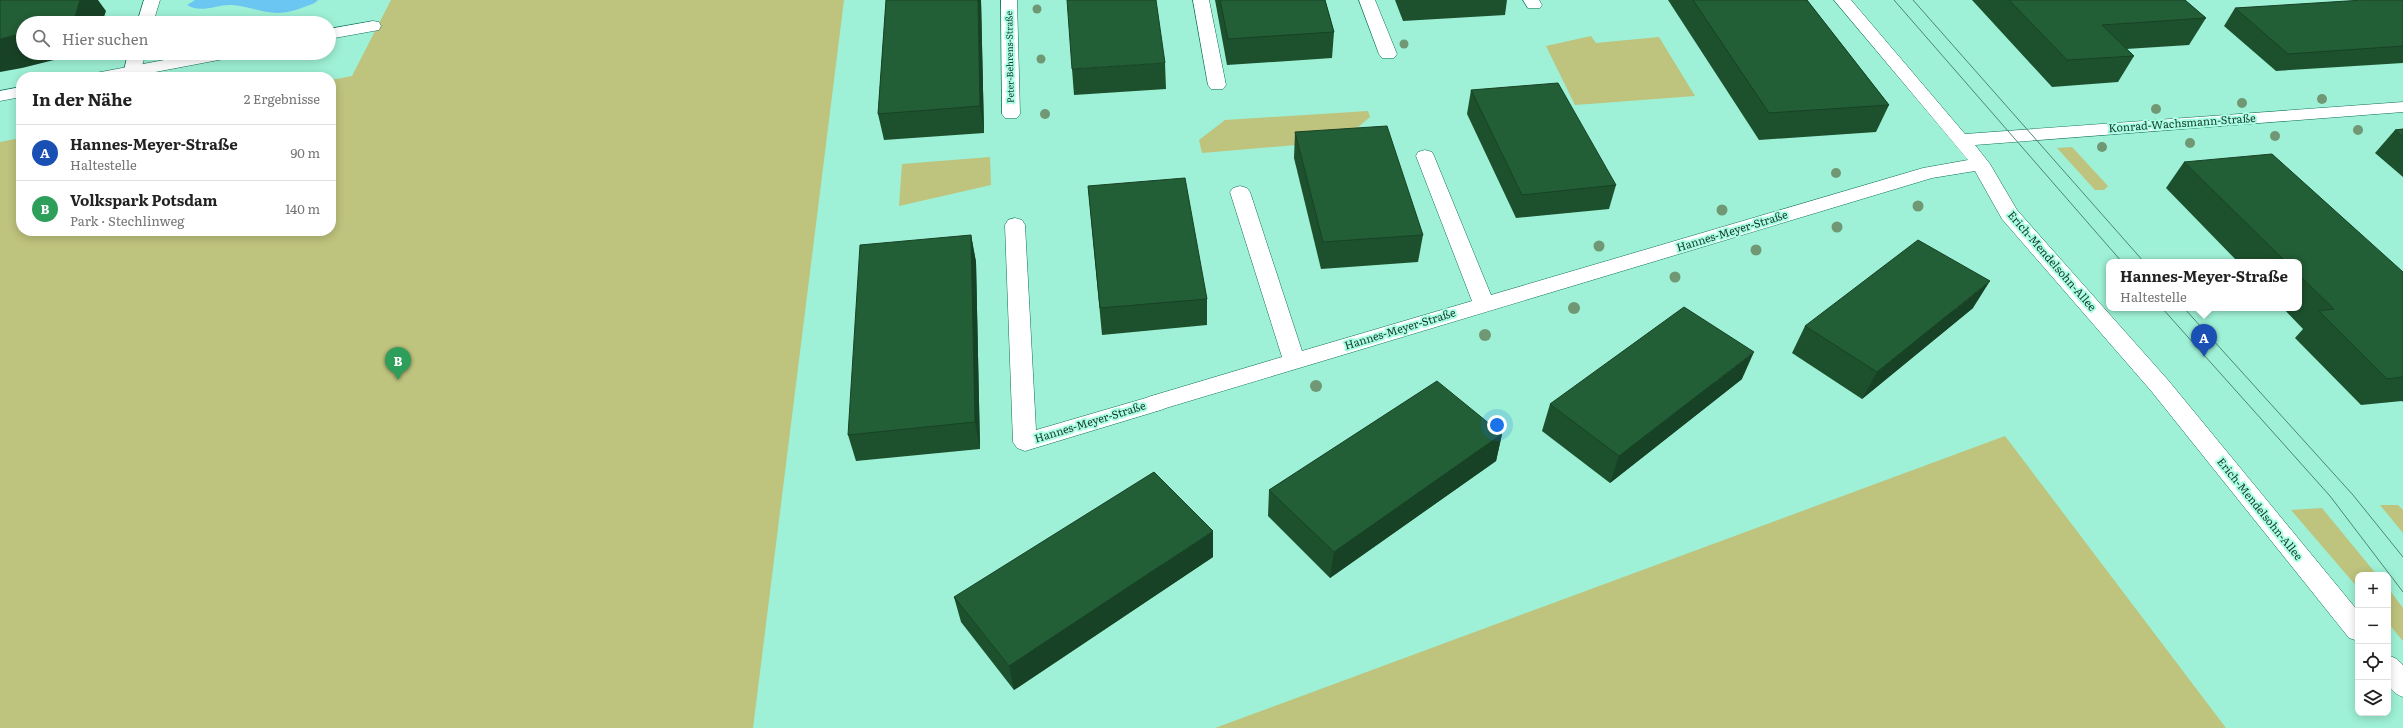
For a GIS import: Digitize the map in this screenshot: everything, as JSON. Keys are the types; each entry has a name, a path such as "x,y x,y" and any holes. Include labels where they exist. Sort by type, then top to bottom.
{"street":[{"path":"147,16 152,0"},
{"name":"Peter-Behrens-Straße","path":"1009,0 1011,114"},
{"path":"1201,0 1218,85"},
{"path":"1367,0 1388,54"},
{"name":"Erich-Mendelsohn-Allee","path":"1842,0 1981,164 2009,214 2160,386 2355,626"},
{"path":"336,33 373,26"},
{"path":"133,71 135,60"},
{"path":"128,72 192,60"},
{"path":"0,96 16,93"},
{"name":"Konrad-Wachsmann-Straße","path":"1960,140 2403,107"},
{"path":"1425,156 1484,304"},
{"name":"Hannes-Meyer-Straße","path":"1015,225 1025,442 1930,172 1981,164"},
{"path":"1240,192 1294,362"},
{"path":"2391,671 2403,685"}],"green space":[{"path":"391,0 844,0 753,728 0,728 0,142 16,139 16,236 336,236 336,79 352,76"},
{"path":"1591,36 1596,43 1659,37 1695,96 1575,105 1546,46"},
{"path":"1368,111 1370,117 1342,141 1202,153 1199,140 1225,120"},
{"path":"2072,147 2108,186 2104,190 2095,190 2057,148"},
{"path":"990,157 991,185 899,206 902,164"},
{"path":"2005,436 2226,728 1215,728"},
{"path":"2380,505 2398,505 2403,510 2403,533"},
{"path":"2322,508 2375,572 2355,572 2355,585 2291,510"},
{"path":"2391,592 2403,608 2403,641 2391,627"}],"water":[{"path":"195,0 318,0 312,4 293,11 275,13 232,5 198,9 187,5"}],"building":[{"path":"0,0 80,0 75,16 16,16 16,35 0,39"},
{"path":"886,0 978,0 980,106 878,114"},
{"path":"1067,0 1156,0 1165,63 1072,69"},
{"path":"1220,0 1325,0 1334,32 1228,39"},
{"path":"1693,0 1807,0 1889,105 1769,113"},
{"path":"2009,0 2185,0 2206,18 2102,25 2134,56 2067,60"},
{"path":"2363,0 2403,0 2403,46 2288,54 2235,8"},
{"path":"1558,83 1616,185 1522,195 1471,90"},
{"path":"1387,126 1423,235 1323,242 1295,132"},
{"path":"2403,129 2403,137 2395,130"},
{"path":"2272,154 2403,272 2403,377 2387,379 2319,311 2334,309 2302,278 2302,259 2283,259 2184,162"},
{"path":"1185,178 1207,299 1100,308 1088,186"},
{"path":"971,235 975,422 848,435 860,245"},
{"path":"1918,240 1990,281 1877,372 1805,326"},
{"path":"1684,307 1754,352 1619,456 1550,404"},
{"path":"1437,381 1502,434 1334,552 1269,490"},
{"path":"1154,472 1213,531 1009,666 954,597"}],"tram line":[{"path":"1894,0 2119,259"},
{"path":"1913,0 2141,259"},
{"path":"2165,311 2330,496 2403,592"},
{"path":"2187,311 2353,495 2403,557"}],"place":[{"name":"Hannes-Meyer-Straße","path":"2204,357"},
{"name":"Volkspark Potsdam","path":"398,380"}]}
